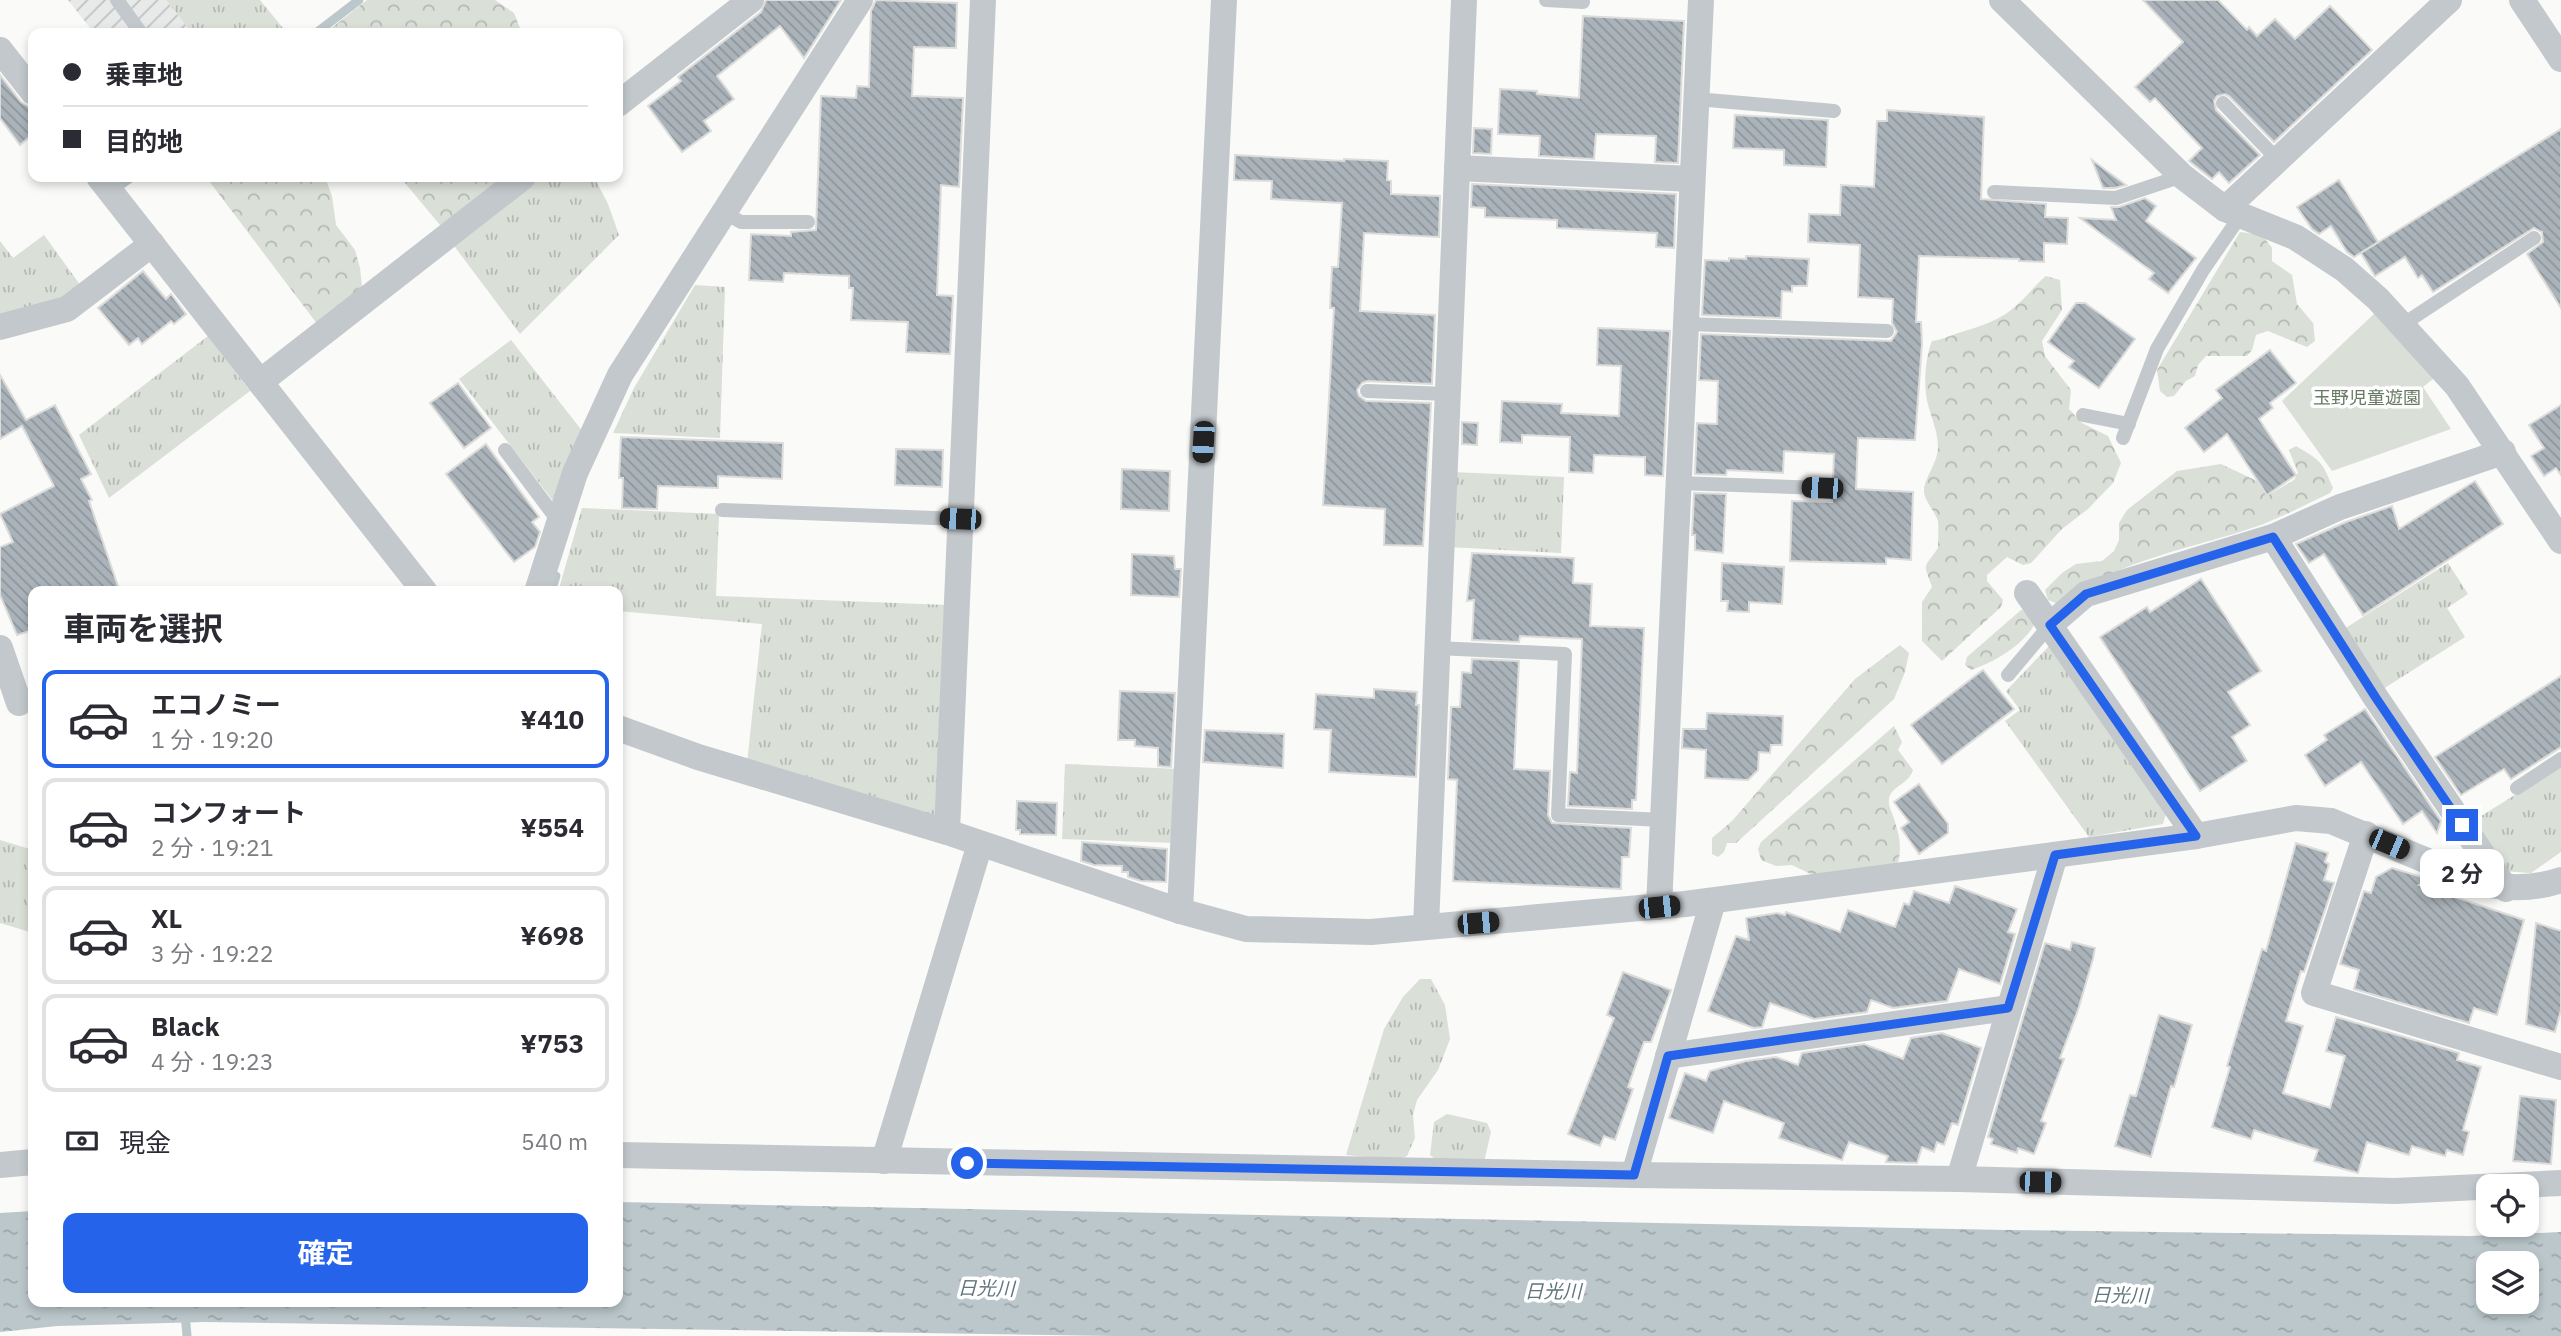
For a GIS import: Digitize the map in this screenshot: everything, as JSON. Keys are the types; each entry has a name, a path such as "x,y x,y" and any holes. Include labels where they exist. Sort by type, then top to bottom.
{"street":[{"path":"623,100 751,0"},
{"path":"539,586 575,473 620,374 860,0"},
{"path":"947,832 983,0"},
{"path":"1180,911 1224,0"},
{"path":"1426,927 1464,0"},
{"path":"1659,907 1701,0"},
{"path":"2002,0 2182,176 2233,212 2295,237 2344,268 2378,299 2458,386 2561,541"},
{"path":"2233,212 2278,160 2449,0"},
{"path":"2522,0 2561,59"},
{"path":"0,50 28,86"},
{"path":"1457,168 1692,179"},
{"path":"103,182 420,586"},
{"path":"260,382 517,182"},
{"path":"0,327 67,309 152,244"},
{"path":"2050,625 2086,594 2273,537 2340,507 2503,452"},
{"path":"2273,537 2376,698 2506,888"},
{"path":"2027,593 2196,836"},
{"path":"0,648 17,704"},
{"path":"623,730 698,757 947,832 1180,911 1246,929 1371,932 1659,907 2196,836 2296,818 2331,821 2483,884 2506,888 2542,887 2561,880"},
{"path":"2366,834 2314,993 2561,1067"},
{"path":"884,1161 980,844"},
{"path":"1959,1179 2055,855"},
{"path":"1634,1175 1713,901"},
{"path":"1668,1056 2008,1008"},
{"path":"623,1155 1959,1179 2395,1191 2561,1183"},
{"path":"0,1165 28,1162"}],"lane":[{"path":"117,0 137,28"},
{"path":"1546,0 1583,2"},
{"path":"1696,99 1834,111"},
{"path":"2223,103 2278,160"},
{"path":"1994,192 2116,198 2182,176"},
{"path":"723,212 741,222 808,222"},
{"path":"2123,438 2157,349 2233,212"},
{"path":"2402,325 2534,238"},
{"path":"1686,324 1887,331"},
{"path":"1367,391 1448,394"},
{"path":"2083,415 2129,424"},
{"path":"505,450 559,522"},
{"path":"1678,483 1822,488"},
{"path":"722,510 960,519"},
{"path":"2008,675 2050,625"},
{"path":"1437,648 1565,654 1558,815 1663,820"},
{"path":"2516,788 2561,759"}],"shaded area":[{"path":"68,0 166,0 188,28 90,28"}],"green space":[{"path":"166,0 260,0 283,28 188,28"},
{"path":"367,0 495,0 514,13 520,28 331,28"},
{"path":"210,182 327,182 332,196 336,225 355,250 363,295 321,329"},
{"path":"404,182 506,182 445,231"},
{"path":"531,182 597,182 619,235 520,334 452,243"},
{"path":"2240,232 2262,235 2272,248 2272,261 2292,275 2297,304 2313,323 2315,341 2307,347 2268,331 2256,335 2252,350 2247,356 2206,356 2198,365 2195,376 2186,381 2174,396 2167,397 2160,391 2157,370"},
{"path":"44,235 81,286 64,298 0,315 0,241 13,258"},
{"path":"2046,276 2060,280 2062,310 2042,341 2045,356 2071,390 2069,409 2082,423 2108,436 2121,463 2113,483 2088,509 2062,529 2031,563 2023,565 2007,557 1987,575 1987,581 2003,600 2001,607 1942,661 1922,641 1922,602 1932,587 1926,566 1938,548 1938,521 1924,492 1938,447 1925,388 1930,347 1932,341 2004,315"},
{"path":"695,285 725,287 720,438 613,433 634,388"},
{"name":"玉野児童遊園","path":"2377,311 2438,375 2423,387 2451,429 2332,471 2282,401"},
{"path":"208,336 250,391 109,498 79,435"},
{"path":"511,340 583,432 557,506 459,379"},
{"path":"2296,446 2323,467 2333,488 2330,493 2261,525 2131,565 2083,589 2061,605 2048,600 2045,590 2062,573 2076,564 2102,561 2114,551 2119,540 2119,523 2127,510 2177,471 2221,464 2257,481 2267,496 2294,480 2298,473 2289,450"},
{"path":"1452,472 1564,477 1561,553 1449,547"},
{"path":"582,508 719,514 716,596 947,605 939,816 929,820 747,763 762,624 623,611 623,586 560,586"},
{"path":"2448,563 2468,594 2447,608 2465,637 2383,689 2344,629"},
{"path":"2028,609 2035,623 2024,638 1980,667 1971,670 1965,665 1967,657 2021,610"},
{"path":"2052,643 2167,810 2163,824 2089,837 2005,721 2020,710 2006,691"},
{"path":"1900,645 1909,653 1894,699 1736,843 1727,843 1724,852 1718,857 1712,854 1712,838 1732,821 1855,679"},
{"path":"1894,726 1902,742 1898,750 1913,770 1889,799 1899,841 1897,866 1817,877 1792,865 1776,866 1761,860 1758,849 1761,842"},
{"path":"1065,764 1178,769 1176,843 1062,839"},
{"path":"2561,766 2561,852 2531,873 2501,871 2470,823"},
{"path":"0,840 28,848 28,931 0,923"},
{"path":"1420,979 1431,979 1445,1005 1450,1039 1438,1070 1417,1100 1413,1115 1415,1138 1407,1156 1397,1160 1346,1155 1384,1029 1403,997"},
{"path":"1447,1114 1487,1123 1491,1132 1484,1162 1438,1161 1430,1155 1434,1122"}],"water":[{"name":"日光川","path":"623,1202 2006,1230 2476,1237 2539,1237 2539,1233 2561,1232 2561,1336 1114,1336 204,1322 57,1326 0,1332 0,1213 28,1211 28,1307 623,1307"}],"building":[{"path":"766,0 841,0 804,58 780,26 717,76 734,99 704,121 711,131 682,152 648,106 681,81 678,77 761,12"},
{"path":"876,0 957,3 956,48 914,47 912,96 963,98 959,187 941,185 937,295 953,296 950,354 906,352 908,322 851,320 853,288 849,288 849,276 784,273 783,282 749,280 751,234 791,236 791,232 816,230 821,96 856,98 857,86 869,87 871,11"},
{"path":"2143,0 2218,0 2247,30 2249,27 2257,36 2275,19 2295,39 2330,6 2372,50 2274,142 2229,96 2217,96 2214,101 2216,110 2260,155 2229,183 2219,172 2212,179 2189,161 2202,148 2155,98 2150,102 2135,87 2183,42"},
{"path":"1583,16 1684,21 1678,163 1655,162 1656,136 1596,134 1594,159 1539,156 1540,136 1498,134 1500,89 1537,91 1537,94 1579,98"},
{"path":"0,75 21,102 28,106 28,138 20,145 0,118"},
{"path":"1887,110 1984,117 1981,199 2046,204 2045,217 2068,218 2067,244 2044,243 2044,262 1919,256 1916,322 1921,322 1922,343 1915,440 1858,438 1856,489 1913,492 1911,560 1886,558 1886,564 1790,561 1792,501 1832,502 1834,454 1784,451 1783,473 1727,470 1726,475 1695,474 1697,423 1717,424 1718,381 1699,380 1701,334 1891,341 1897,332 1892,323 1893,299 1858,297 1860,245 1808,242 1809,214 1840,215 1841,185 1874,187 1877,121 1887,121"},
{"path":"1735,115 1828,120 1826,167 1784,165 1784,150 1733,148"},
{"path":"1474,128 1492,129 1491,154 1473,153"},
{"path":"2561,129 2561,308 2527,254 2543,242 2542,232 2534,228 2433,292 2422,275 2418,278 2405,257 2375,276 2361,253"},
{"path":"1235,155 1388,161 1387,180 1391,181 1391,194 1440,196 1439,237 1364,233 1360,311 1435,315 1432,384 1367,381 1357,390 1359,396 1366,401 1431,403 1423,546 1384,545 1385,509 1323,505 1334,308 1330,308 1332,267 1338,267 1342,203 1271,199 1272,181 1234,180"},
{"path":"2092,160 2126,185 2103,188"},
{"path":"2339,180 2378,242 2354,257 2347,252 2331,226 2319,234 2312,229 2297,207"},
{"path":"1472,184 1676,194 1674,248 1656,247 1657,233 1557,228 1557,220 1485,217 1485,208 1471,207"},
{"path":"2145,198 2156,206 2146,221 2196,258 2168,293 2149,279 2154,273 2080,218 2116,220 2111,207"},
{"path":"1746,256 1809,259 1807,286 1792,286 1792,292 1782,291 1781,318 1702,315 1705,260 1729,261 1729,258 1746,259"},
{"path":"143,271 166,299 171,294 186,314 174,324 171,321 142,344 138,338 129,345 98,308"},
{"path":"2076,303 2085,303 2135,339 2099,388 2069,367 2074,361 2048,342"},
{"path":"1598,328 1670,331 1663,476 1645,475 1645,457 1594,455 1593,473 1569,472 1570,437 1522,435 1522,443 1500,442 1502,401 1562,404 1561,413 1619,416 1621,366 1597,365"},
{"path":"2270,350 2296,383 2270,403 2273,408 2259,419 2296,475 2267,495 2227,434 2204,452 2185,428 2222,398 2216,390"},
{"path":"0,375 26,420 55,405 91,474 81,479 92,500 89,501 118,586 28,586 28,632 17,635 0,595 0,547 13,542 0,514 54,486 22,426 0,439"},
{"path":"458,383 491,428 464,448 430,403"},
{"path":"2561,405 2561,475 2556,468 2544,476 2531,456 2544,448 2529,425"},
{"path":"1462,422 1478,423 1477,445 1462,444"},
{"path":"621,437 783,443 782,479 718,476 718,488 658,486 657,509 622,508 623,478 619,478"},
{"path":"486,444 539,517 532,522 540,532 535,547 514,562 446,474"},
{"path":"896,449 943,450 942,487 895,485"},
{"path":"1122,469 1170,471 1169,511 1121,509"},
{"path":"2475,481 2503,524 2363,615 2324,554 2309,563 2296,544 2392,506 2399,529"},
{"path":"1694,493 1726,494 1723,553 1695,550 1695,535 1692,535"},
{"path":"1472,553 1574,558 1573,583 1592,584 1590,626 1644,628 1636,800 1632,800 1632,809 1568,806 1570,772 1577,773 1582,639 1520,636 1519,642 1472,640 1474,600 1467,601"},
{"path":"1132,554 1174,556 1175,569 1181,569 1179,597 1131,595"},
{"path":"1722,563 1784,567 1782,604 1749,602 1749,612 1727,611 1728,601 1721,601"},
{"path":"2201,579 2261,671 2228,692 2250,725 2232,737 2247,761 2200,791 2100,637 2147,607 2150,612"},
{"path":"1472,659 1519,661 1514,769 1550,771 1548,815 1552,823 1631,828 1629,857 1622,857 1621,889 1453,881 1457,780 1448,779 1451,707 1460,707 1462,672 1471,673"},
{"path":"1983,670 2014,709 1942,764 1911,725"},
{"path":"2561,676 2561,747 2511,779 2504,769 2461,795 2435,757"},
{"path":"1374,689 1417,692 1416,705 1419,705 1416,777 1329,772 1331,730 1314,729 1316,694 1374,698"},
{"path":"1120,691 1175,693 1171,767 1158,766 1158,748 1135,746 1135,740 1118,740"},
{"path":"2365,709 2441,821 2437,833 2422,811 2403,824 2361,762 2325,786 2305,755 2327,740 2324,735"},
{"path":"1707,713 1783,716 1782,745 1771,745 1770,753 1759,752 1758,770 1748,780 1705,778 1706,750 1682,748 1683,729 1706,729"},
{"path":"1205,730 1284,734 1283,768 1203,762"},
{"path":"1919,784 1948,824 1948,833 1919,854 1901,828 1909,822 1894,802"},
{"path":"1017,801 1057,803 1056,835 1020,834 1020,830 1016,830"},
{"path":"1082,842 1167,849 1166,882 1141,881 1128,877 1128,872 1122,872 1122,866 1094,865 1081,861"},
{"path":"2296,843 2328,853 2325,862 2329,864 2324,880 2334,883 2304,972 2301,971 2286,1021 2303,1026 2283,1093 2330,1108 2345,1056 2326,1051 2336,1017 2459,1053 2457,1060 2481,1067 2463,1130 2469,1132 2463,1155 2447,1150 2445,1156 2412,1146 2409,1155 2367,1142 2358,1173 2314,1161 2318,1150 2254,1130 2251,1139 2212,1127 2230,1067 2227,1066 2262,949 2266,951"},
{"path":"2392,868 2429,879 2419,885 2524,920 2497,1015 2474,1008 2469,1023 2354,989 2359,970 2340,964 2364,891 2371,893 2376,877"},
{"path":"1955,886 2017,909 2008,932 2015,934 2000,984 1959,969 1947,1001 1893,1008 1871,1000 1867,1012 1814,1019 1770,1003 1762,1027 1754,1028 1708,1011 1736,936 1749,940 1746,918 1777,913 1785,915 1786,912 1840,932 1848,910 1895,927 1904,903 1909,905 1914,891 1949,903"},
{"path":"2536,923 2561,931 2561,1010 2555,1032 2526,1024"},
{"path":"2072,942 2095,948 2093,959 2060,1058 2064,1059 2041,1121 2046,1123 2034,1154 2018,1148 2017,1153 1991,1144 1993,1139 1988,1137 2045,943 2070,950"},
{"path":"1623,972 1671,990 1651,1042 1644,1042 1628,1087 1633,1089 1615,1140 1604,1136 1600,1146 1568,1134 1614,1018 1607,1015"},
{"path":"2159,1015 2192,1025 2151,1157 2115,1146 2130,1095 2136,1096"},
{"path":"1942,1033 1981,1048 1958,1125 1952,1123 1944,1145 1937,1142 1934,1152 1922,1147 1917,1163 1886,1162 1888,1156 1849,1142 1842,1160 1779,1138 1784,1123 1724,1101 1713,1133 1669,1118 1685,1073 1706,1081 1710,1071 1746,1061 1776,1057 1798,1065 1802,1053 1864,1044 1903,1059 1911,1038"},
{"path":"2520,1096 2556,1100 2551,1164 2513,1161"}],"waterway":[{"path":"323,28 359,0"},
{"path":"119,186 125,182"},
{"path":"553,586 556,576"},
{"path":"184,1307 187,1336"}],"route":[{"path":"967,1163 1634,1175 1668,1056 2008,1008 2055,855 2196,836 2050,625 2086,594 2273,537 2376,698 2462,825"}]}
